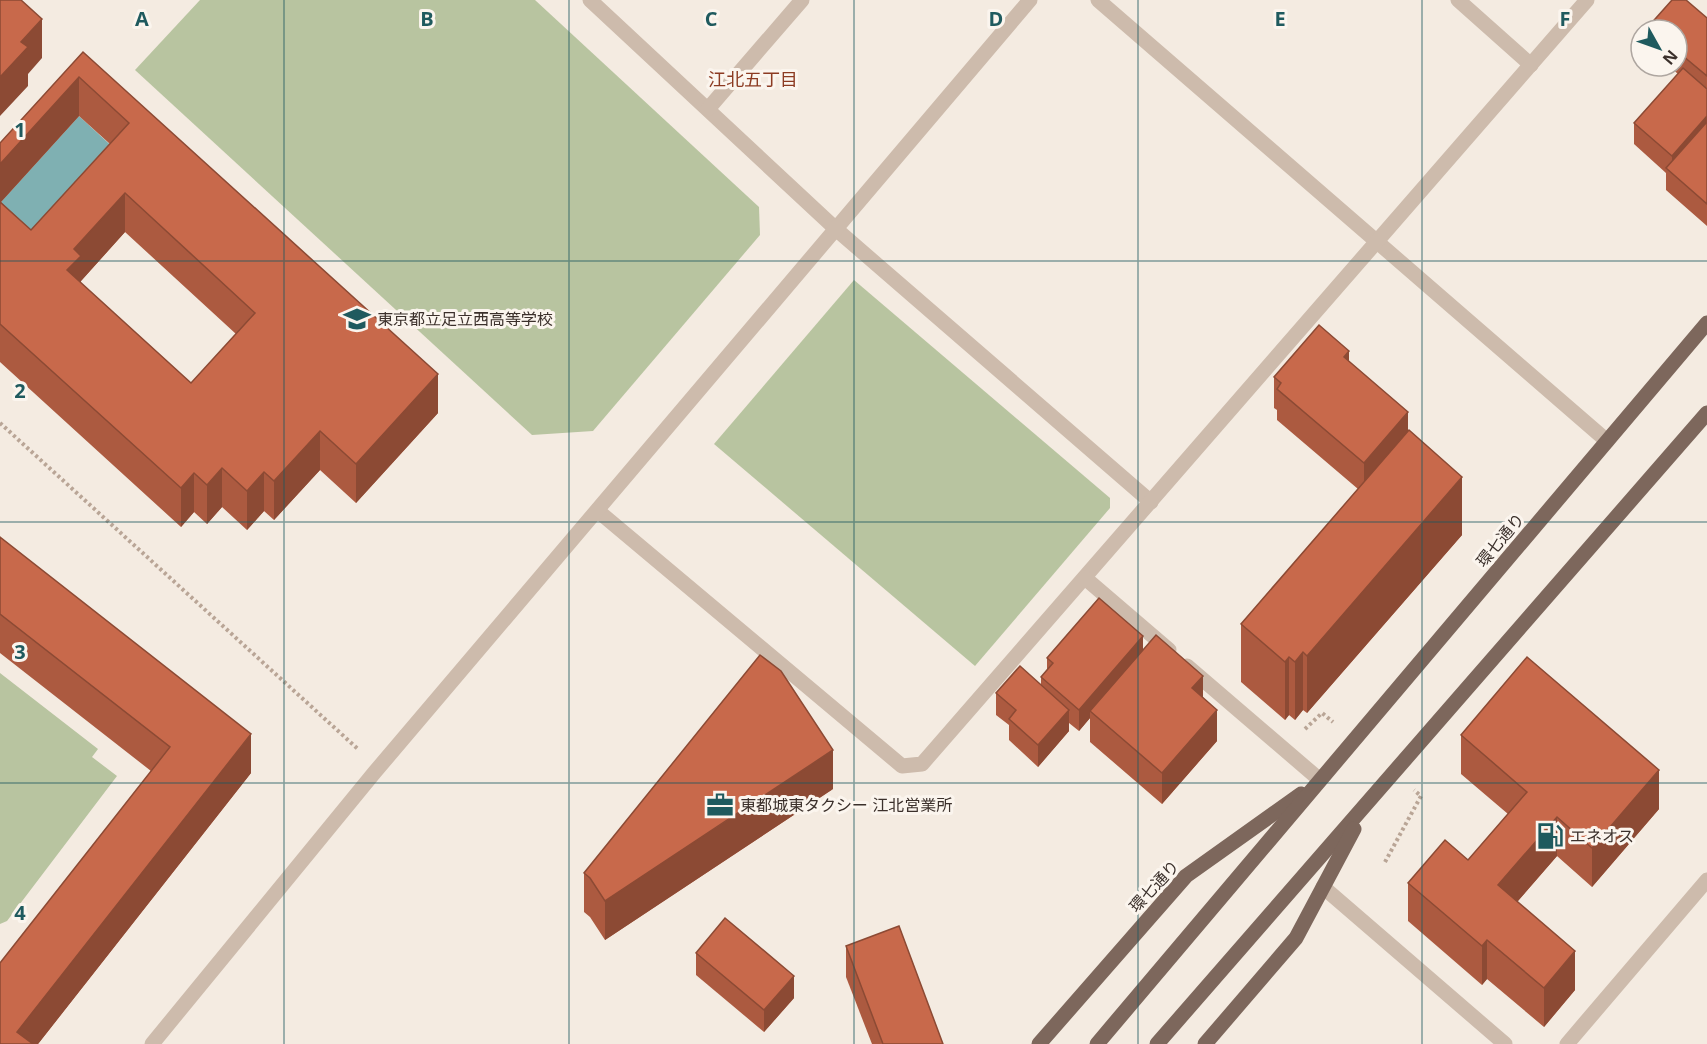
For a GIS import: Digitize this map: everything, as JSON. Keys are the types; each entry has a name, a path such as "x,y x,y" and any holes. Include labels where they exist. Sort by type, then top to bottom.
{"main road":[{"name":"環七通り","path":"1097,1044 1707,323"},
{"path":"1157,1044 1707,414"},
{"name":"環七通り","path":"1039,1044 1186,876 1320,780"},
{"path":"1205,1044 1296,938 1367,806"}],"street":[{"path":"590,0 837,230 1151,502"},
{"path":"708,109 802,0"},
{"path":"152,1044 374,773 1030,0"},
{"path":"1098,0 1607,441"},
{"path":"1458,0 1531,65"},
{"path":"598,510 902,766 922,764 1587,0"},
{"path":"1085,578 1320,780"},
{"path":"1567,1044 1707,880"},
{"path":"1323,887 1505,1044"}],"path":[{"path":"0,423 362,753"},
{"path":"1385,862 1418,801"}],"green space":[{"path":"200,0 535,0 759,207 760,235 593,431 532,435 135,70"},
{"path":"854,280 1110,498 1110,508 975,666 714,444"},
{"path":"0,673 98,749 92,757 117,776 7,921 0,924"}],"water":[{"path":"79,116 129,162 31,269 0,203"}],"building":[{"path":"0,0 21,0 42,19 21,42 28,47 0,77"},
{"path":"1672,0 1686,0 1707,18 1707,76 1689,61 1689,18 1656,18"},
{"path":"83,52 438,374 356,464 320,431 274,481 264,472 247,491 222,468 207,485 194,473 181,488 0,324 0,202 31,230 129,123 79,77 0,164 0,143","holes":["125,193 255,313 191,383 67,270 81,256 74,249"]},
{"path":"1689,73 1707,89 1707,116 1672,156 1634,123 1674,78 1689,78"},
{"path":"1707,123 1707,204 1666,168"},
{"path":"1319,325 1349,351 1344,357 1408,412 1364,463 1277,389 1281,383 1274,377"},
{"path":"1409,430 1462,477 1307,656 1303,652 1295,662 1289,657 1285,662 1241,624"},
{"path":"0,537 251,734 17,1032 33,1044 0,1044 0,963 170,747 0,614"},
{"path":"1099,598 1143,636 1079,710 1041,677 1053,663 1047,658"},
{"path":"1156,635 1203,676 1192,688 1217,710 1162,773 1090,711"},
{"path":"760,655 781,671 833,750 605,901 590,878 584,873"},
{"path":"1527,657 1659,770 1592,848 1557,817 1498,885 1575,951 1544,988 1487,940 1482,946 1408,883 1445,840 1468,860 1527,792 1461,735"},
{"path":"1020,666 1069,710 1038,745 1009,719 1016,710 996,693"},
{"path":"725,918 794,976 764,1010 696,953"},
{"path":"899,926 943,1044 883,1044 846,946"}],"place":[{"name":"東京都立足立西高等学校","path":"357,319"},
{"name":"東都城東タクシー 江北営業所","path":"720,805"},
{"name":"エネオス","path":"1550,836"}],"district":[{"name":"江北五丁目","path":"753,80"}]}
